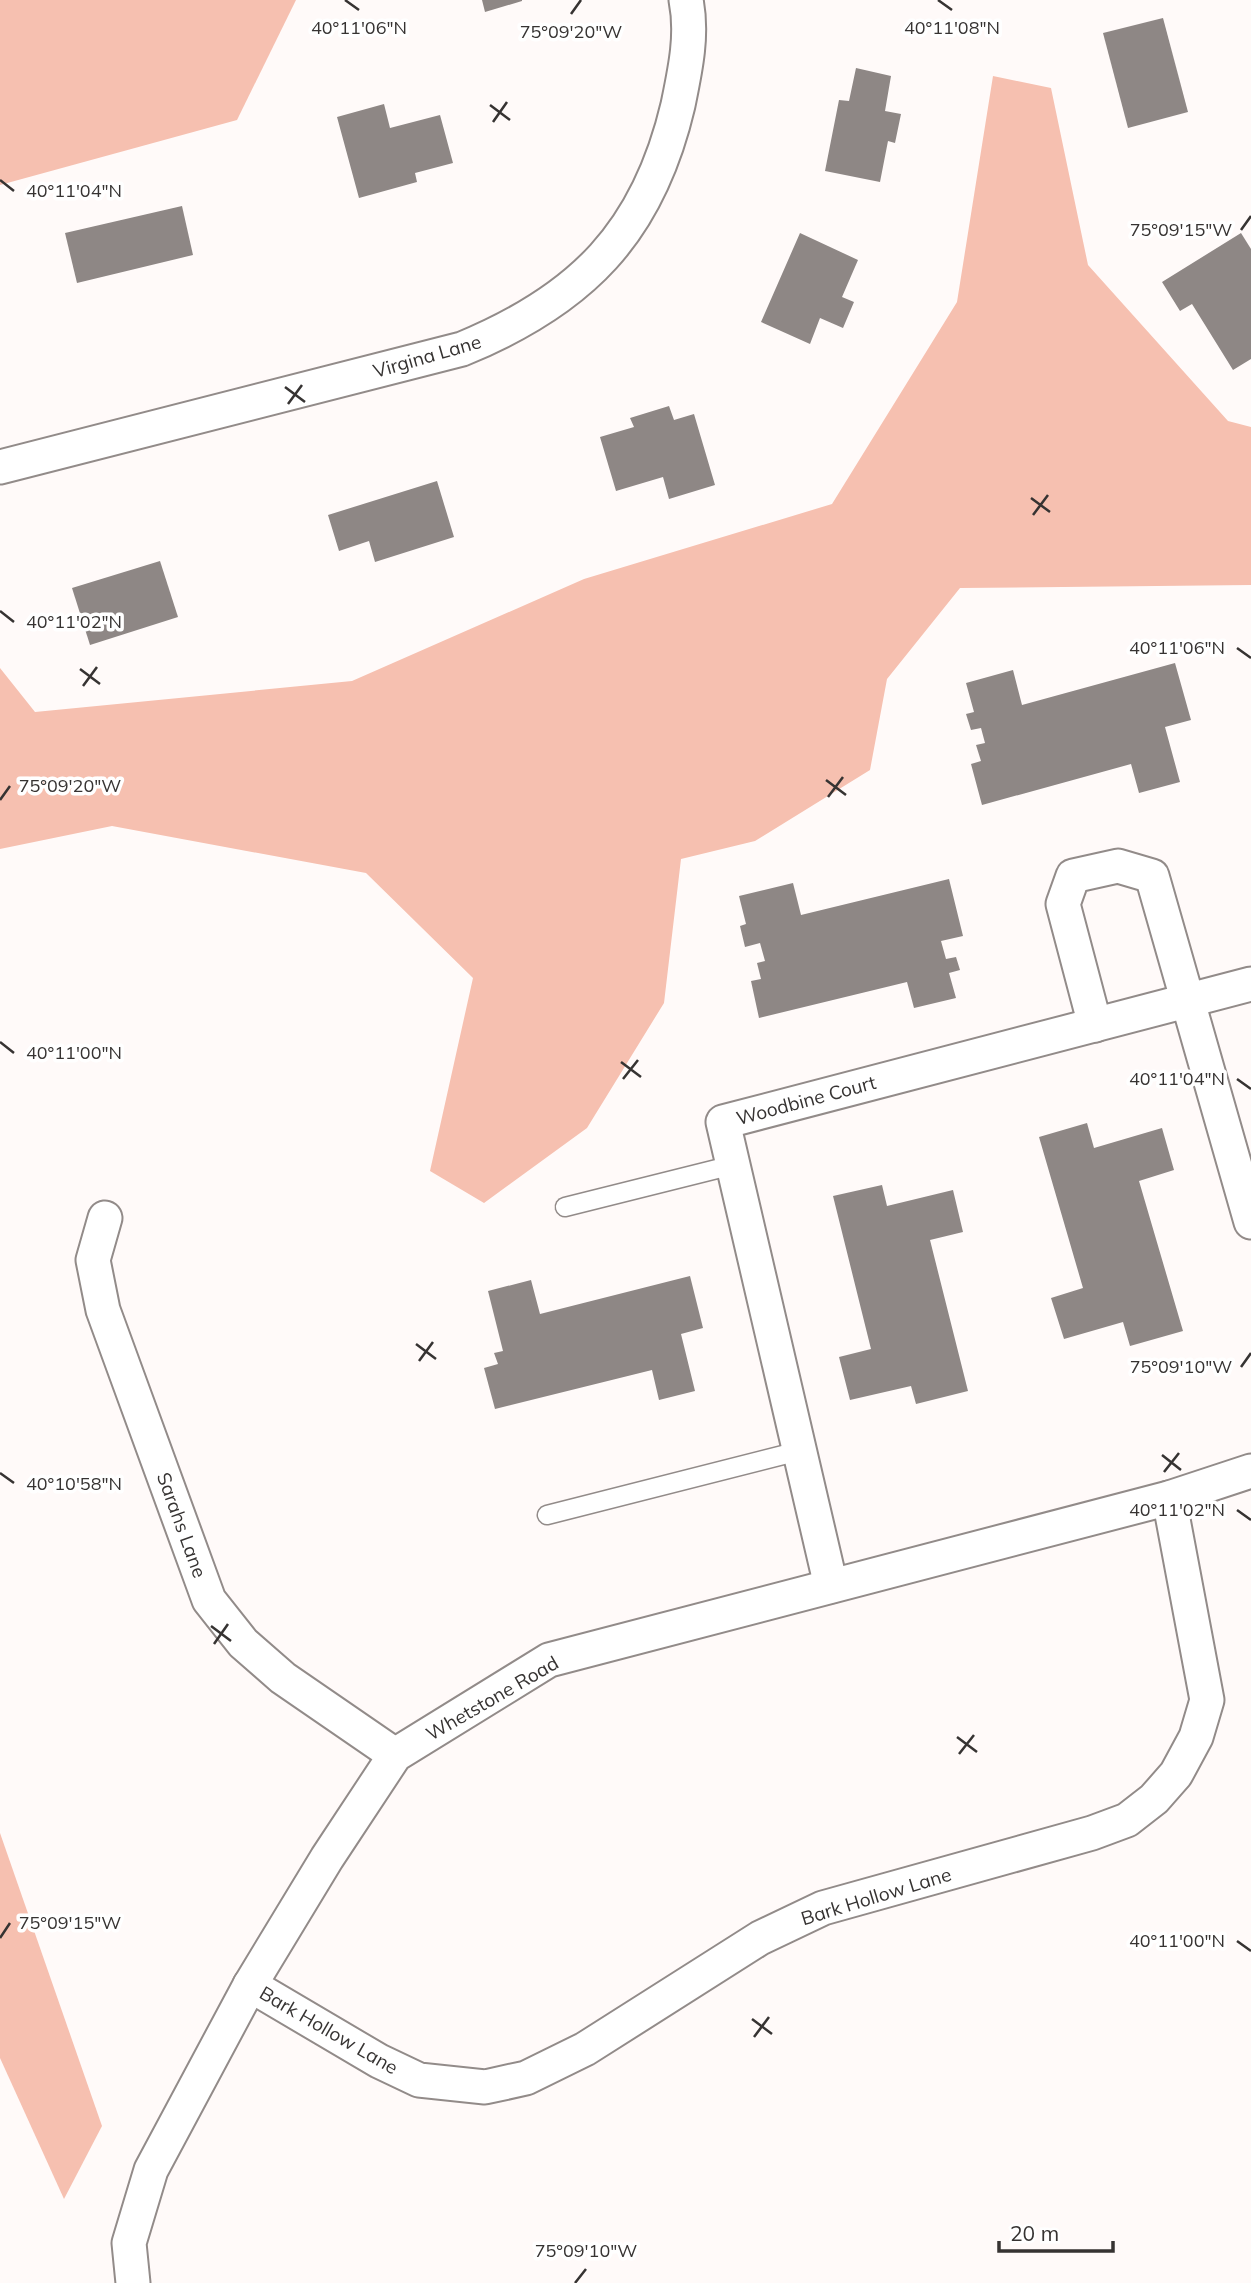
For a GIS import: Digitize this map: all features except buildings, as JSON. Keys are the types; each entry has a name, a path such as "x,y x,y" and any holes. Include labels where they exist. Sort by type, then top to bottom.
{"street":[{"name":"Virgina Lane","path":"0,467 462,349 507,330 553,303 584,278 609,251 646,196 659,170 670,137 686,66 690,18 686,0"},
{"path":"1095,1025 1063,904 1073,876 1118,866 1152,876 1251,1223"},
{"name":"Woodbine Court","path":"831,1586 723,1122 1251,984"},
{"name":"Sarahs Lane","path":"105,1218 93,1260 103,1310 209,1600 243,1643 284,1678 396,1755"},
{"name":"Whetstone Road","path":"133,2283 129,2243 151,2169 250,1985 327,1858 396,1755 549,1660 1169,1498 1251,1471"},
{"name":"Bark Hollow Lane","path":"250,1985 379,2061 419,2080 485,2087 526,2078 585,2049 760,1938 823,1908 1052,1844 1126,1820 1154,1799 1176,1774 1196,1737 1207,1700 1169,1498"}],"lane":[{"path":"565,1207 733,1164"},
{"path":"547,1515 799,1451"}],"shaded area":[{"path":"0,0 296,0 237,120 0,185"},
{"path":"993,76 1051,88 1088,265 1228,421 1251,427 1251,585 960,588 887,679 870,770 755,841 681,859 664,1003 587,1128 484,1203 430,1171 473,978 366,873 112,826 0,849 0,668 35,712 352,681 584,579 832,504 957,302"},
{"path":"0,1833 102,2126 64,2199 0,2058"}]}
